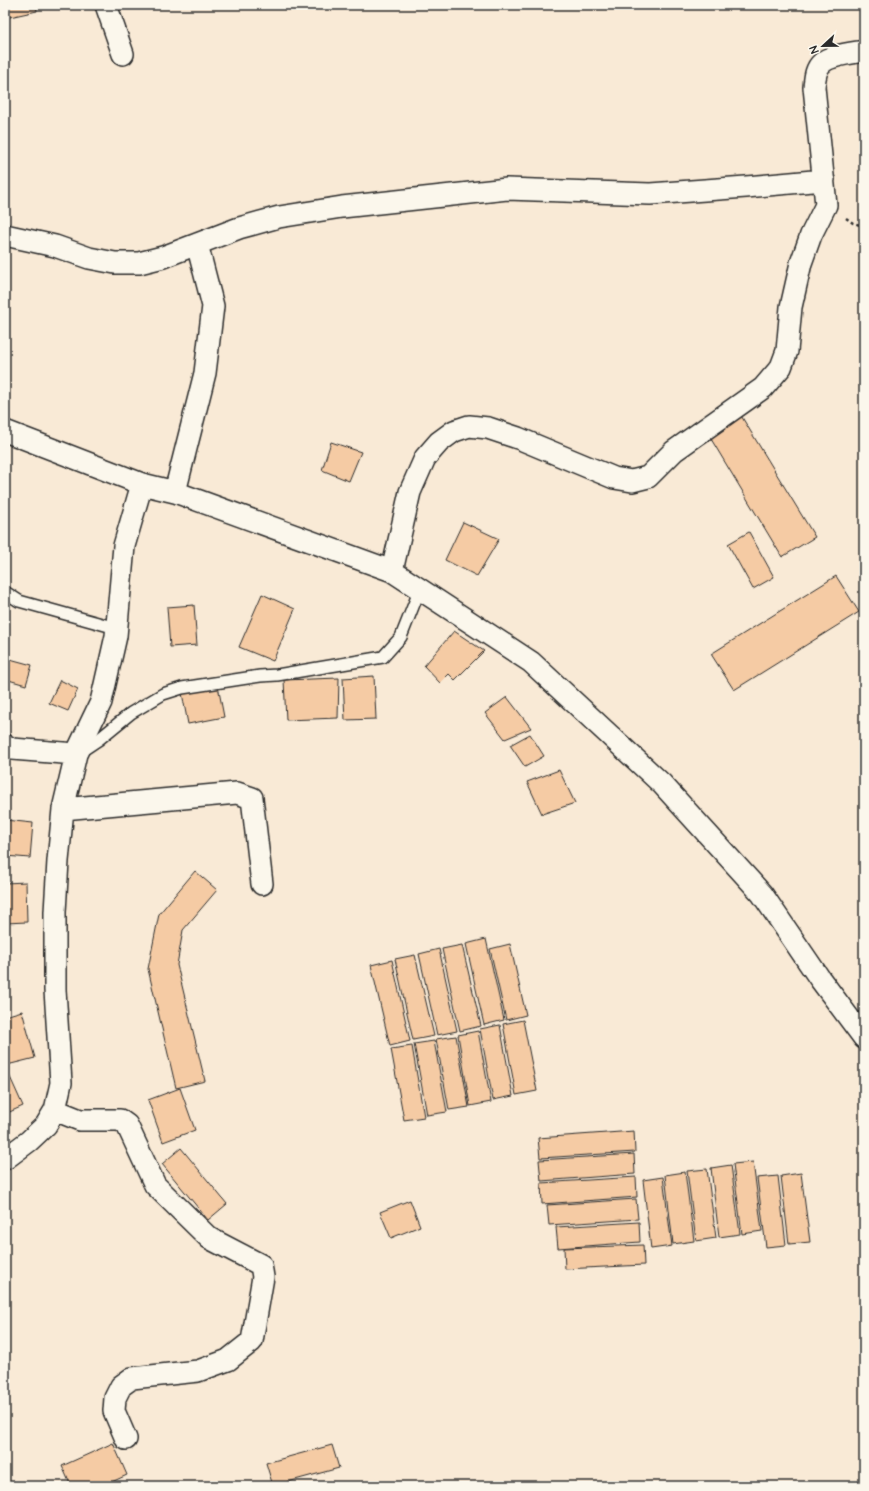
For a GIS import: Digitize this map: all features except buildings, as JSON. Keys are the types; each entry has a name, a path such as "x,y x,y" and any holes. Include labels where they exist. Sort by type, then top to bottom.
{"street":[{"path":"106,5 123,54"},
{"path":"392,571 410,492 425,458 439,442 454,431 469,426 488,428 518,438 614,478 632,481 648,477 674,452 763,388 781,367 787,351 791,307 801,262 811,235 826,205 814,87 816,73 822,63 831,58 864,51"},
{"path":"5,235 55,246 89,258 115,263 139,263 163,257 239,228 279,217 342,207 468,192 507,189 650,194 824,180"},
{"path":"175,492 205,373 213,306 197,244"},
{"path":"5,431 142,484 175,492 392,571 531,662 662,784 762,894 820,979 864,1038"},
{"path":"5,1159 29,1141 46,1125 55,1110 61,1083 55,990 55,912 63,809 76,754 101,702 116,628 124,546 142,484"},
{"path":"5,745 12,749 76,754"},
{"path":"63,809 237,793 252,798 262,884"},
{"path":"55,1110 80,1120 120,1120 127,1125 155,1185 209,1238 261,1265 263,1277 252,1341 228,1360 198,1370 132,1378 121,1386 115,1398 114,1411 126,1439"}],"lane":[{"path":"76,754 98,740 131,713 163,694 182,688 260,676 277,675 383,657 401,637 420,589"},
{"path":"5,592 19,601 116,628"}]}
